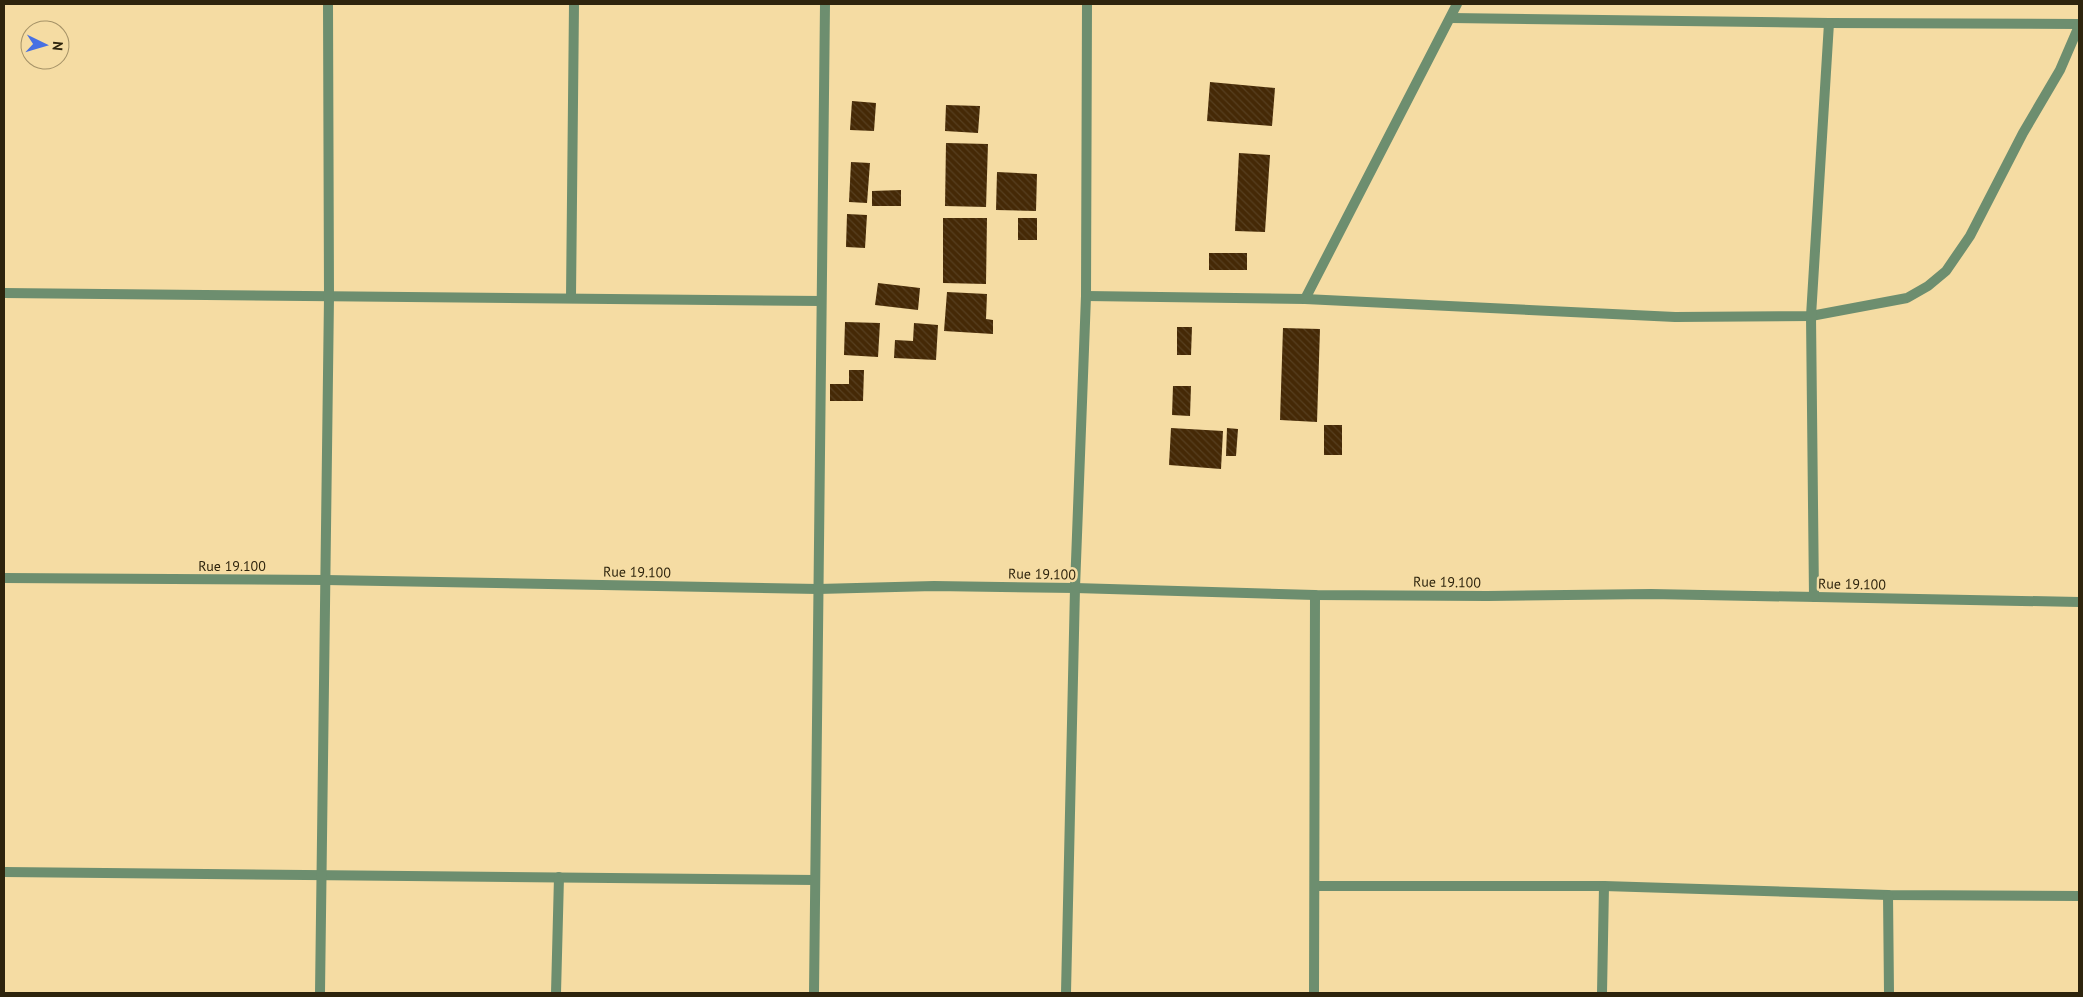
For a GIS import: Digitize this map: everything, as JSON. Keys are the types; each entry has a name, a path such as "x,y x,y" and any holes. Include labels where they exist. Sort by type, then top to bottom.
{"street":[{"path":"320,993 329,297 328,4"},
{"path":"570,296 574,4"},
{"path":"814,993 825,4"},
{"path":"1066,993 1075,588 1086,296 1087,4"},
{"path":"1305,299 1457,4"},
{"path":"1086,296 1305,299 1675,317 1811,316 1906,298 1928,286 1946,271 1970,236 2022,133 2060,70 2079,25 1451,18"},
{"path":"1814,597 1811,316 1829,23"},
{"path":"4,293 329,297 570,296 821,301"},
{"name":"Rue 19.100","path":"4,578 326,580 818,589 934,586 1315,595 1487,596 1651,594 2079,602"},
{"path":"1314,993 1316,886 1315,595"},
{"path":"4,872 815,880"},
{"path":"556,993 560,878"},
{"path":"1316,886 1604,886 1888,895 2079,896"},
{"path":"1602,993 1604,886"},
{"path":"1888,895 1889,993"}],"building":[{"path":"1210,82 1275,88 1272,126 1207,121"},
{"path":"852,101 876,103 874,131 850,130"},
{"path":"946,105 980,106 978,133 945,131"},
{"path":"946,143 988,144 986,207 945,206"},
{"path":"1239,153 1270,155 1265,232 1235,231"},
{"path":"851,162 870,163 867,203 849,202"},
{"path":"997,172 1037,174 1036,211 996,210"},
{"path":"901,190 901,206 872,206 872,191"},
{"path":"847,214 867,215 865,248 846,247"},
{"path":"943,218 987,218 986,284 943,283"},
{"path":"1018,218 1037,218 1037,240 1018,240"},
{"path":"1209,253 1247,253 1247,270 1209,270"},
{"path":"878,283 920,288 918,310 875,305"},
{"path":"947,292 987,294 986,319 993,320 993,334 944,331"},
{"path":"845,322 880,323 878,357 844,355"},
{"path":"914,323 938,325 936,360 894,358 895,340 913,341"},
{"path":"1177,327 1192,327 1191,355 1177,355"},
{"path":"1283,328 1320,329 1317,422 1280,420"},
{"path":"849,370 864,370 863,401 830,401 830,384 849,384"},
{"path":"1173,386 1191,386 1190,416 1172,415"},
{"path":"1324,425 1342,425 1342,455 1324,455"},
{"path":"1171,428 1223,431 1221,469 1169,465"},
{"path":"1227,428 1238,429 1236,456 1226,456"}]}
